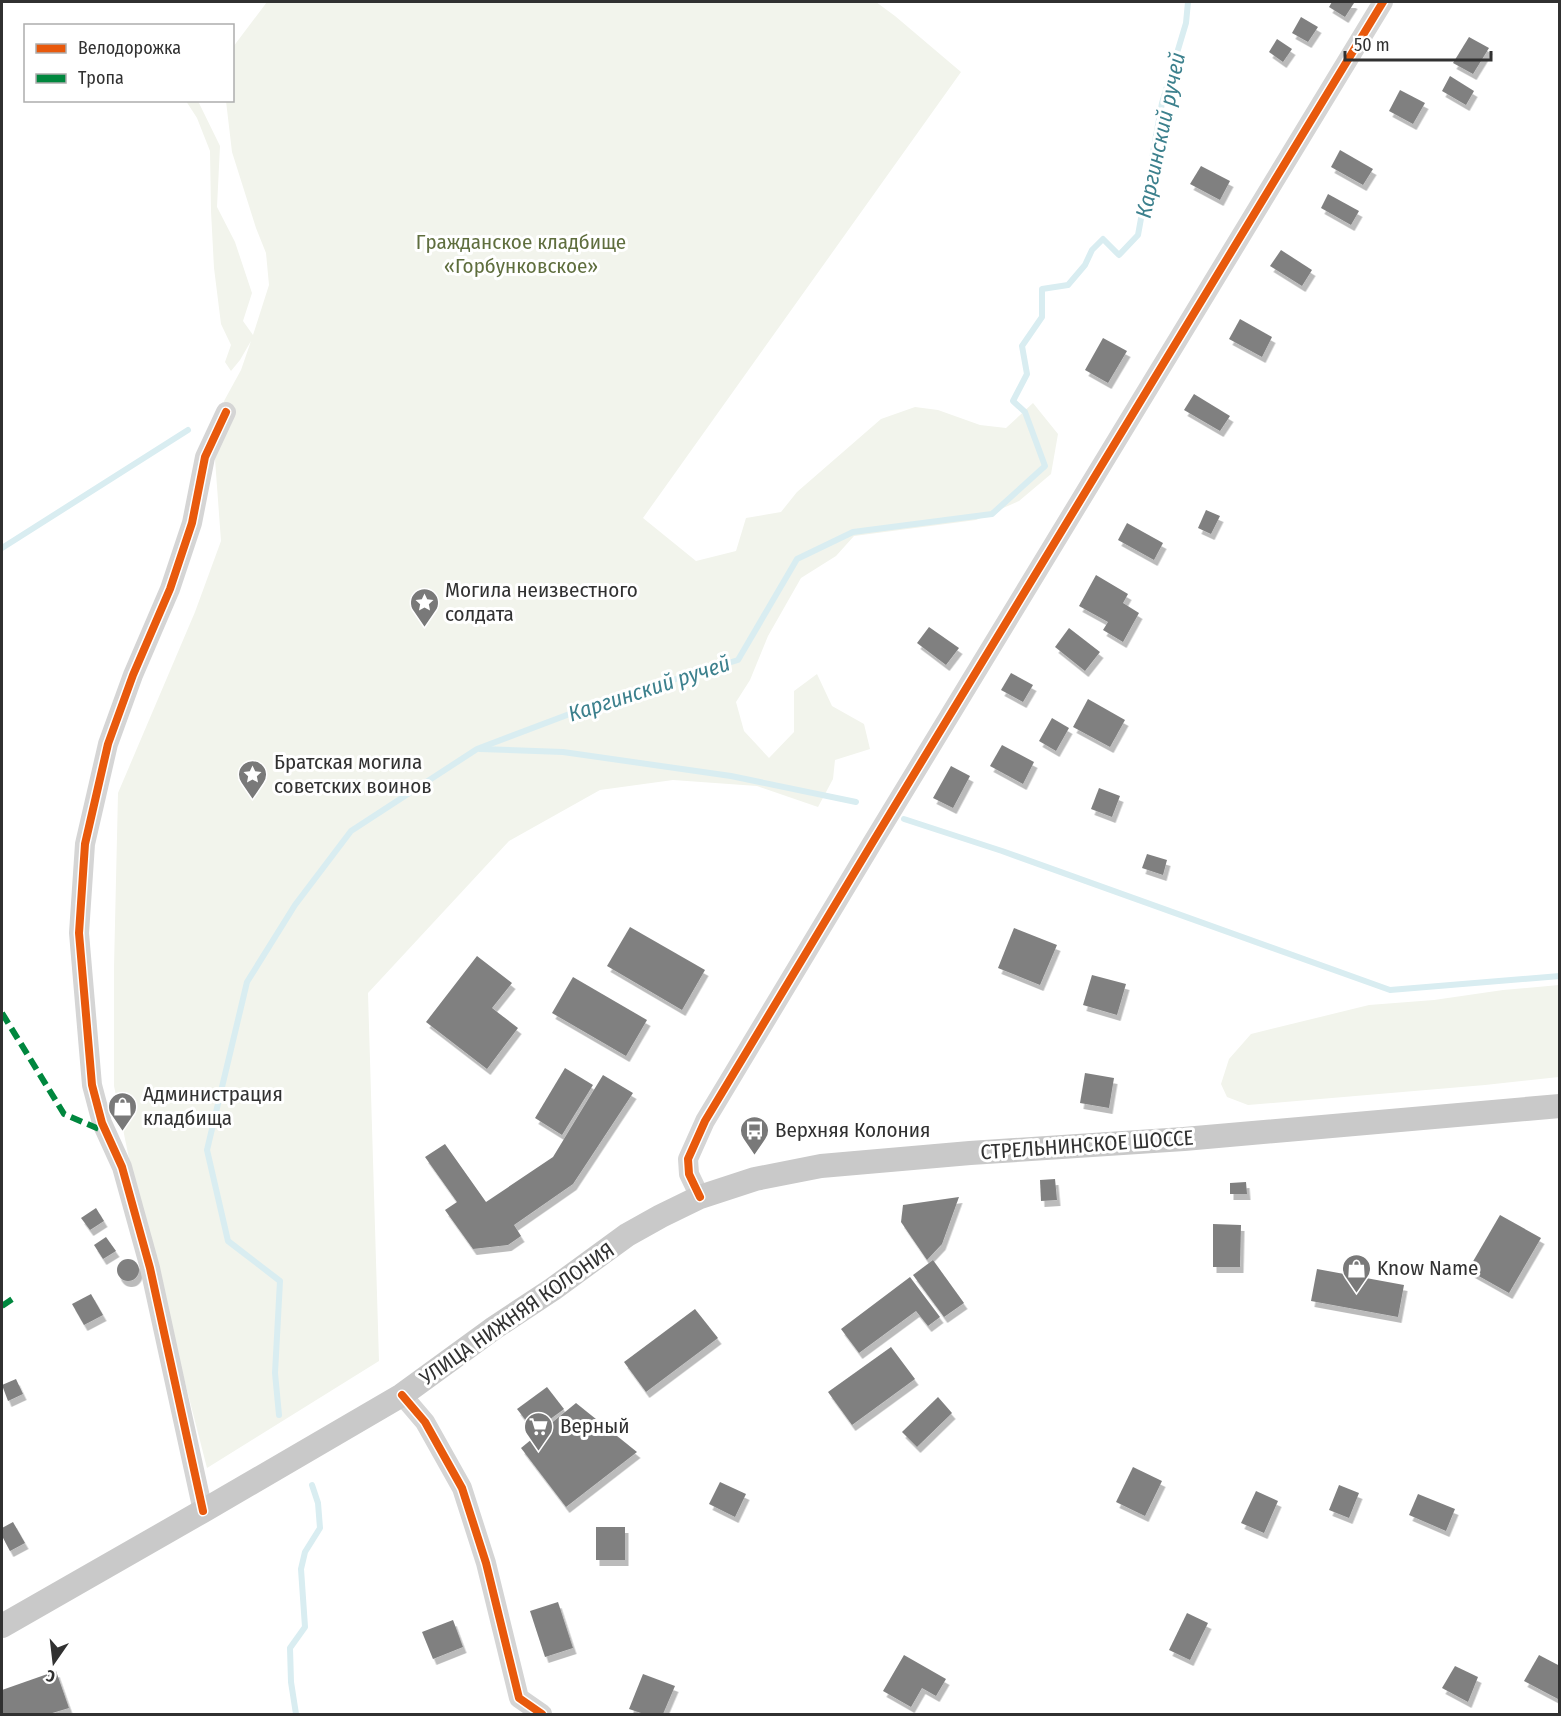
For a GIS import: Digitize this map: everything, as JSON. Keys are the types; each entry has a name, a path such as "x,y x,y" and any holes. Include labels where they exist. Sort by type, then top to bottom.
{"main road":[{"name":"СТРЕЛЬНИНСКОЕ ШОССЕ","path":"627,1235 700,1197 755,1179 821,1166 1184,1139 1560,1106"},
{"name":"УЛИЦА НИЖНЯЯ КОЛОНИЯ","path":"2,1626 402,1395 627,1235"}],"street":[{"path":"700,1197 689,1174 688,1159 705,1121 1383,2"},
{"path":"203,1511 150,1268 122,1167 102,1123 92,1085 79,933 85,844 108,744 133,675 170,589 192,523 205,457 226,412"},
{"path":"402,1395 425,1422 462,1488 486,1563 519,1698 543,1714"}],"green space":[{"name":"Гражданское кладбище «Горбунковское»","path":"267,2 876,2 961,72 643,518 696,561 736,551 746,518 781,512 797,492 881,419 915,407 938,410 980,425 1006,428 1033,403 1058,434 1051,474 1019,501 976,520 854,536 836,556 801,578 768,636 750,680 736,702 744,731 769,758 794,732 794,691 817,674 832,706 864,724 870,749 835,760 833,779 818,807 757,786 673,780 600,790 509,841 368,993 379,1361 207,1468 135,1187 114,1086 114,967 118,793 195,612 221,541 215,459 224,401 241,370 251,341 231,371 225,362 231,345 221,324 214,268 210,151 197,118 187,102 198,102 220,146 217,207 235,242 252,293 243,321 253,335 269,285 266,253 232,152 226,102 234,102 234,46"},
{"path":"1559,985 1559,1077 1248,1105 1227,1097 1221,1084 1229,1059 1251,1034 1369,1005 1434,1000"}],"building":[{"path":"1332,2 1354,3 1345,17 1329,7"},
{"path":"1301,17 1318,27 1308,42 1292,33"},
{"path":"1469,37 1489,48 1473,74 1453,63"},
{"path":"1277,39 1292,49 1283,62 1269,52"},
{"path":"1450,76 1474,91 1466,105 1442,91"},
{"path":"1400,90 1425,103 1413,124 1389,111"},
{"path":"1340,150 1373,169 1363,185 1331,167"},
{"path":"1201,166 1230,181 1220,200 1190,184"},
{"path":"1328,194 1359,211 1351,225 1321,208"},
{"path":"1281,250 1312,270 1302,286 1270,266"},
{"path":"1240,319 1272,337 1262,357 1229,339"},
{"path":"1103,338 1127,351 1108,383 1085,370"},
{"path":"1194,394 1230,416 1220,431 1184,410"},
{"path":"1206,510 1220,516 1211,534 1198,528"},
{"path":"1127,523 1163,543 1154,560 1118,540"},
{"path":"1096,575 1128,594 1123,603 1139,613 1123,642 1103,630 1108,622 1079,606"},
{"path":"929,627 959,648 946,665 917,643"},
{"path":"1069,628 1100,652 1085,671 1055,647"},
{"path":"1011,673 1033,685 1023,702 1001,690"},
{"path":"1088,699 1125,720 1110,747 1073,727"},
{"path":"1052,718 1069,728 1056,751 1039,741"},
{"path":"1002,745 1034,762 1023,784 990,766"},
{"path":"951,766 970,776 953,808 933,798"},
{"path":"1099,788 1120,796 1112,817 1091,809"},
{"path":"1147,854 1167,860 1163,875 1142,868"},
{"path":"630,927 705,970 682,1010 607,966"},
{"path":"1014,928 1057,945 1040,985 998,968"},
{"path":"477,956 512,983 492,1008 518,1028 487,1069 426,1022"},
{"path":"1092,975 1126,984 1117,1015 1083,1005"},
{"path":"573,977 647,1020 626,1056 552,1013"},
{"path":"565,1068 593,1085 562,1135 535,1118"},
{"path":"1085,1073 1114,1078 1109,1108 1080,1103"},
{"path":"603,1075 633,1093 573,1184 514,1225 521,1236 508,1245 473,1249 445,1210 457,1202 425,1157 445,1144 486,1202 553,1157"},
{"path":"1055,1179 1057,1200 1041,1201 1040,1180"},
{"path":"1246,1182 1247,1194 1230,1194 1230,1183"},
{"path":"959,1197 942,1244 927,1260 901,1222 903,1205"},
{"path":"96,1208 104,1221 90,1230 81,1218"},
{"path":"1500,1215 1541,1238 1509,1293 1468,1270"},
{"path":"1213,1224 1241,1225 1240,1267 1213,1267"},
{"path":"106,1237 116,1251 103,1259 94,1245"},
{"path":"128,1259 136,1262 139,1270 136,1278 128,1281 120,1278 117,1270 120,1262"},
{"path":"933,1260 964,1303 944,1317 913,1275"},
{"path":"1317,1269 1404,1285 1398,1317 1311,1301"},
{"path":"910,1277 940,1317 928,1326 916,1311 859,1353 841,1329"},
{"path":"91,1294 103,1315 84,1325 72,1304"},
{"path":"695,1309 718,1338 646,1392 624,1362"},
{"path":"891,1347 915,1379 852,1425 828,1392"},
{"path":"16,1379 23,1394 8,1401 2,1385"},
{"path":"547,1387 564,1409 534,1431 517,1409"},
{"path":"938,1397 952,1413 917,1447 902,1432"},
{"path":"576,1403 637,1452 566,1507 521,1448"},
{"path":"1133,1467 1162,1481 1145,1516 1116,1502"},
{"path":"720,1482 746,1494 735,1517 709,1504"},
{"path":"1339,1485 1359,1493 1349,1518 1329,1510"},
{"path":"1256,1491 1278,1501 1264,1533 1241,1523"},
{"path":"1418,1494 1455,1509 1446,1531 1409,1515"},
{"path":"13,1522 25,1543 10,1551 2,1536 2,1528"},
{"path":"596,1527 625,1527 625,1560 596,1560"},
{"path":"558,1602 573,1648 545,1657 530,1611"},
{"path":"1187,1613 1208,1623 1190,1660 1169,1650"},
{"path":"453,1620 463,1647 433,1659 422,1632"},
{"path":"904,1655 946,1679 936,1696 922,1688 911,1707 883,1691"},
{"path":"1539,1655 1560,1666 1558,1699 1524,1681"},
{"path":"1455,1666 1478,1677 1468,1702 1442,1688"},
{"path":"56,1671 69,1708 49,1714 2,1714 2,1690"},
{"path":"643,1674 675,1686 663,1714 644,1714 629,1709"}],"waterway":[{"name":"Каргинский ручей","path":"279,1415 275,1373 280,1281 228,1241 207,1150 247,982 295,905 351,831 477,749 604,701 738,660 797,559 853,532 992,514 1045,466 1025,412 1013,401 1027,374 1022,346 1042,317 1042,289 1068,285 1085,265 1092,250 1103,239 1119,255 1138,235 1162,103 1186,23 1188,2"},
{"path":"2,548 188,430"},
{"path":"480,749 563,752 731,776 856,802"},
{"path":"904,819 1002,851 1390,990 1560,976"},
{"name":"Каргинский ручей","path":"296,1714 291,1682 290,1648 305,1627 301,1569 305,1552 320,1528 318,1503 312,1485"}],"marked path":[{"path":"2,1013 64,1114 106,1132"},
{"path":"2,1306 14,1298"}],"cycle path":[{"path":"700,1197 689,1174 688,1159 705,1121 1383,2"},
{"path":"203,1511 150,1268 122,1167 102,1123 92,1085 79,933 85,844 108,744 133,675 170,589 192,523 205,457 226,412"},
{"path":"402,1395 425,1422 462,1488 486,1563 519,1698 542,1714"}],"place":[{"name":"Могила неизвестного солдата","path":"424,628"},
{"name":"Братская могила советских воинов","path":"253,800"},
{"name":"Администрация кладбища","path":"122,1132"},
{"name":"Верхняя Колония","path":"754,1156"},
{"name":"Know Name","path":"1356,1294"},
{"name":"Верный","path":"539,1452"}]}
